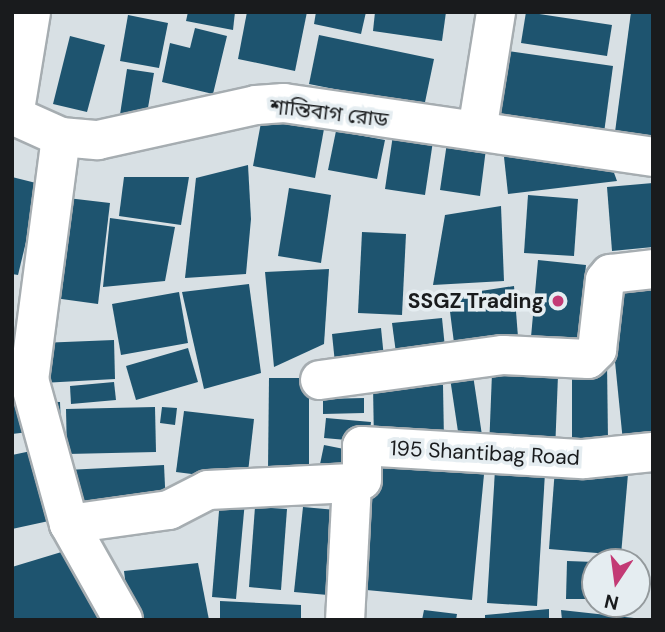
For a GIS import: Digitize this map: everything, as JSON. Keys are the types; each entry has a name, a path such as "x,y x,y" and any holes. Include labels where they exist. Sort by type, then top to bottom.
{"street":[{"path":"13,115 31,12"},
{"path":"477,131 496,12"},
{"name":"শান্তিবাগ রোড","path":"13,115 61,136 98,139 139,134 257,105 284,103 653,157"},
{"path":"61,136 29,379 69,524 123,620"},
{"path":"320,380 503,355 588,359 597,350 605,280 610,274 653,269"},
{"name":"195 Shantibag Road","path":"352,483 362,480 362,446 584,459 653,452"},
{"path":"69,524 170,510 208,490 352,483 345,620"}],"building":[{"path":"188,12 235,12 233,30 186,21"},
{"path":"247,12 307,12 295,71 238,59"},
{"path":"316,12 366,12 361,34 314,24"},
{"path":"375,12 446,12 442,41 373,31"},
{"path":"526,12 612,25 607,56 521,43"},
{"path":"631,12 653,12 653,137 615,132"},
{"path":"128,15 168,23 159,68 120,61"},
{"path":"195,28 227,36 213,94 162,82 170,43 190,48"},
{"path":"319,35 434,59 424,107 309,84"},
{"path":"70,36 105,45 87,112 53,104"},
{"path":"508,51 613,66 604,133 499,117"},
{"path":"127,69 154,73 145,125 119,121"},
{"path":"262,117 324,129 315,178 253,166"},
{"path":"336,131 385,140 377,179 328,170"},
{"path":"393,135 433,141 425,195 385,189"},
{"path":"448,136 487,141 480,196 440,190"},
{"path":"504,157 609,159 617,181 508,194"},
{"path":"248,165 251,219 246,274 185,278 196,178"},
{"path":"12,177 40,184 18,275 12,274"},
{"path":"124,177 189,177 181,225 119,216"},
{"path":"653,183 653,247 612,251 607,187"},
{"path":"289,188 331,195 321,263 278,256"},
{"path":"528,195 578,199 574,256 524,253"},
{"path":"59,197 110,203 98,304 47,297"},
{"path":"501,206 504,281 433,285 445,215"},
{"path":"110,218 175,227 165,281 103,287"},
{"path":"362,232 406,234 402,315 358,313"},
{"name":"SSGZ Trading","path":"538,260 586,265 578,342 531,337"},
{"path":"329,269 324,344 274,367 265,272"},
{"path":"249,284 261,373 204,389 182,292"},
{"path":"514,286 518,337 454,343 448,296"},
{"path":"653,287 653,439 623,442 608,291"},
{"path":"179,292 188,343 121,355 112,304"},
{"path":"442,318 445,348 396,353 392,323"},
{"path":"381,328 384,358 335,363 332,334"},
{"path":"114,340 115,379 42,383 40,343"},
{"path":"188,348 198,382 136,400 126,366"},
{"path":"607,362 608,441 572,441 572,363"},
{"path":"492,373 558,375 555,452 489,449"},
{"path":"473,375 483,442 460,445 450,378"},
{"path":"269,378 309,378 309,470 268,469"},
{"path":"114,382 116,400 71,404 70,386"},
{"path":"443,385 444,441 374,442 373,386"},
{"path":"364,398 364,413 323,414 323,399"},
{"path":"12,401 60,402 61,428 12,434"},
{"path":"155,407 156,452 67,454 66,409"},
{"path":"162,407 177,408 175,425 160,423"},
{"path":"184,411 254,419 247,481 176,472"},
{"path":"326,418 371,422 369,442 324,438"},
{"path":"324,445 359,452 354,476 319,469"},
{"path":"36,450 58,519 12,529 12,455"},
{"path":"368,453 485,464 472,600 356,589"},
{"path":"164,465 166,507 69,512 67,470"},
{"path":"555,468 628,474 622,548 581,548 581,552 549,549"},
{"path":"495,470 545,473 537,606 487,603"},
{"path":"220,499 245,501 236,599 212,597"},
{"path":"255,507 287,509 281,590 249,587"},
{"path":"303,507 336,510 328,595 294,592"},
{"path":"78,547 98,620 12,620 12,567"},
{"path":"567,561 581,562 581,599 566,599"},
{"path":"198,563 209,620 130,620 124,571"},
{"path":"220,601 301,605 301,620 220,620"},
{"path":"549,609 549,620 485,620 485,615"},
{"path":"424,610 457,614 456,620 422,620"},
{"path":"561,610 581,612 581,618 634,618 634,620 562,620"}],"place":[{"name":"SSGZ Trading","path":"558,301"}]}
